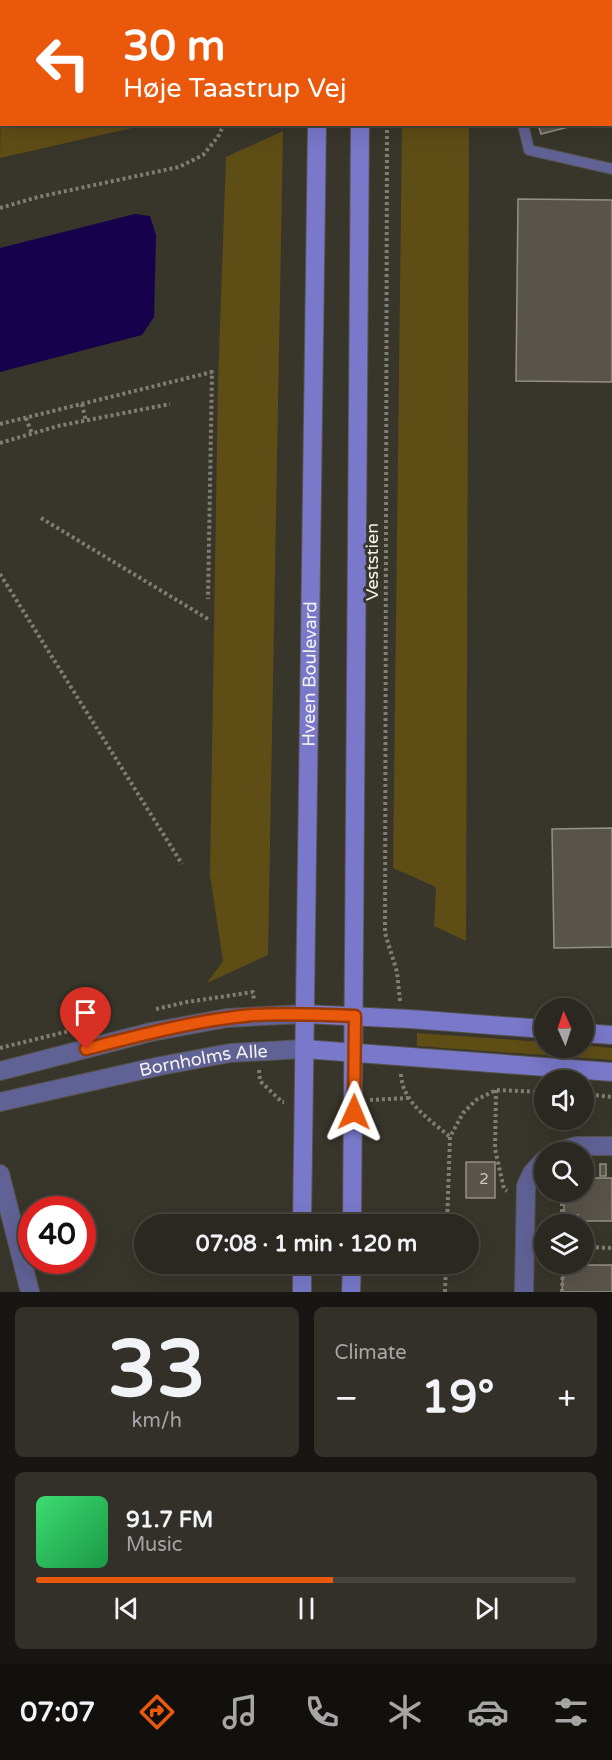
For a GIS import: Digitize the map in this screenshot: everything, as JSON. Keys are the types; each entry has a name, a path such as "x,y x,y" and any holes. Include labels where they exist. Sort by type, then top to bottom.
{"street":[{"name":"Hveen Boulevard","path":"302,1214 317,126"},
{"path":"352,1214 360,126"},
{"path":"304,1014 534,1028"},
{"name":"Bornholms Alle","path":"0,1071 151,1032 227,1018 304,1014"},
{"path":"594,1034 612,1035"},
{"path":"304,1049 612,1072"},
{"name":"Bornholms Alle","path":"0,1102 160,1066 230,1053 304,1049"},
{"path":"594,1146 612,1146"},
{"path":"525,1292 526,1186 534,1171"},
{"path":"0,1174 30,1292"},
{"path":"302,1274 302,1292"},
{"path":"351,1292 352,1274"}],"lane":[{"path":"523,126 529,150 612,169"}],"path":[{"path":"0,208 38,197 179,167 203,155 219,137 223,126"},
{"name":"Veststien","path":"387,126 385,933 397,972 400,998"},
{"path":"0,424 212,372 208,599"},
{"path":"82,404 86,421"},
{"path":"0,443 86,421 170,404"},
{"path":"26,418 32,434"},
{"path":"41,518 207,619"},
{"path":"0,574 182,864"},
{"path":"260,1081 282,1102 303,1101"},
{"path":"496,1090 495,1149 504,1189 525,1201"},
{"path":"447,1214 450,1137 463,1113 476,1100 496,1090 534,1092"},
{"path":"594,1095 612,1096"},
{"path":"408,1098 450,1137"},
{"path":"594,1247 612,1248"},
{"path":"445,1292 446,1274"},
{"path":"562,1292 563,1274"}],"shaded area":[{"path":"1,126 141,126 0,158"},
{"path":"402,126 469,126 466,941 434,926 436,887 393,868"},
{"path":"283,131 268,955 207,983 223,961 210,875 218,383 226,157"},
{"path":"135,214 150,216 156,235 154,317 142,335 0,372 0,248"},
{"path":"417,1033 534,1041 534,1054 417,1046"},
{"path":"594,1046 612,1048 612,1060 584,1058 594,1058"}],"building":[{"path":"539,126 572,126 541,134"},
{"path":"518,199 612,200 612,382 516,381"},
{"path":"612,828 612,947 554,948 552,829"},
{"path":"466,1162 495,1162 495,1198 466,1198"},
{"path":"600,1164 606,1164 606,1176 600,1176"},
{"path":"594,1178 612,1178 612,1221 594,1221 594,1214 564,1214 564,1202 594,1202"},
{"path":"594,1265 612,1265 612,1292 562,1292 563,1274 594,1274"}],"route":[{"path":"86,1049 151,1032 227,1018 304,1014 355,1016 354,1112"}]}
